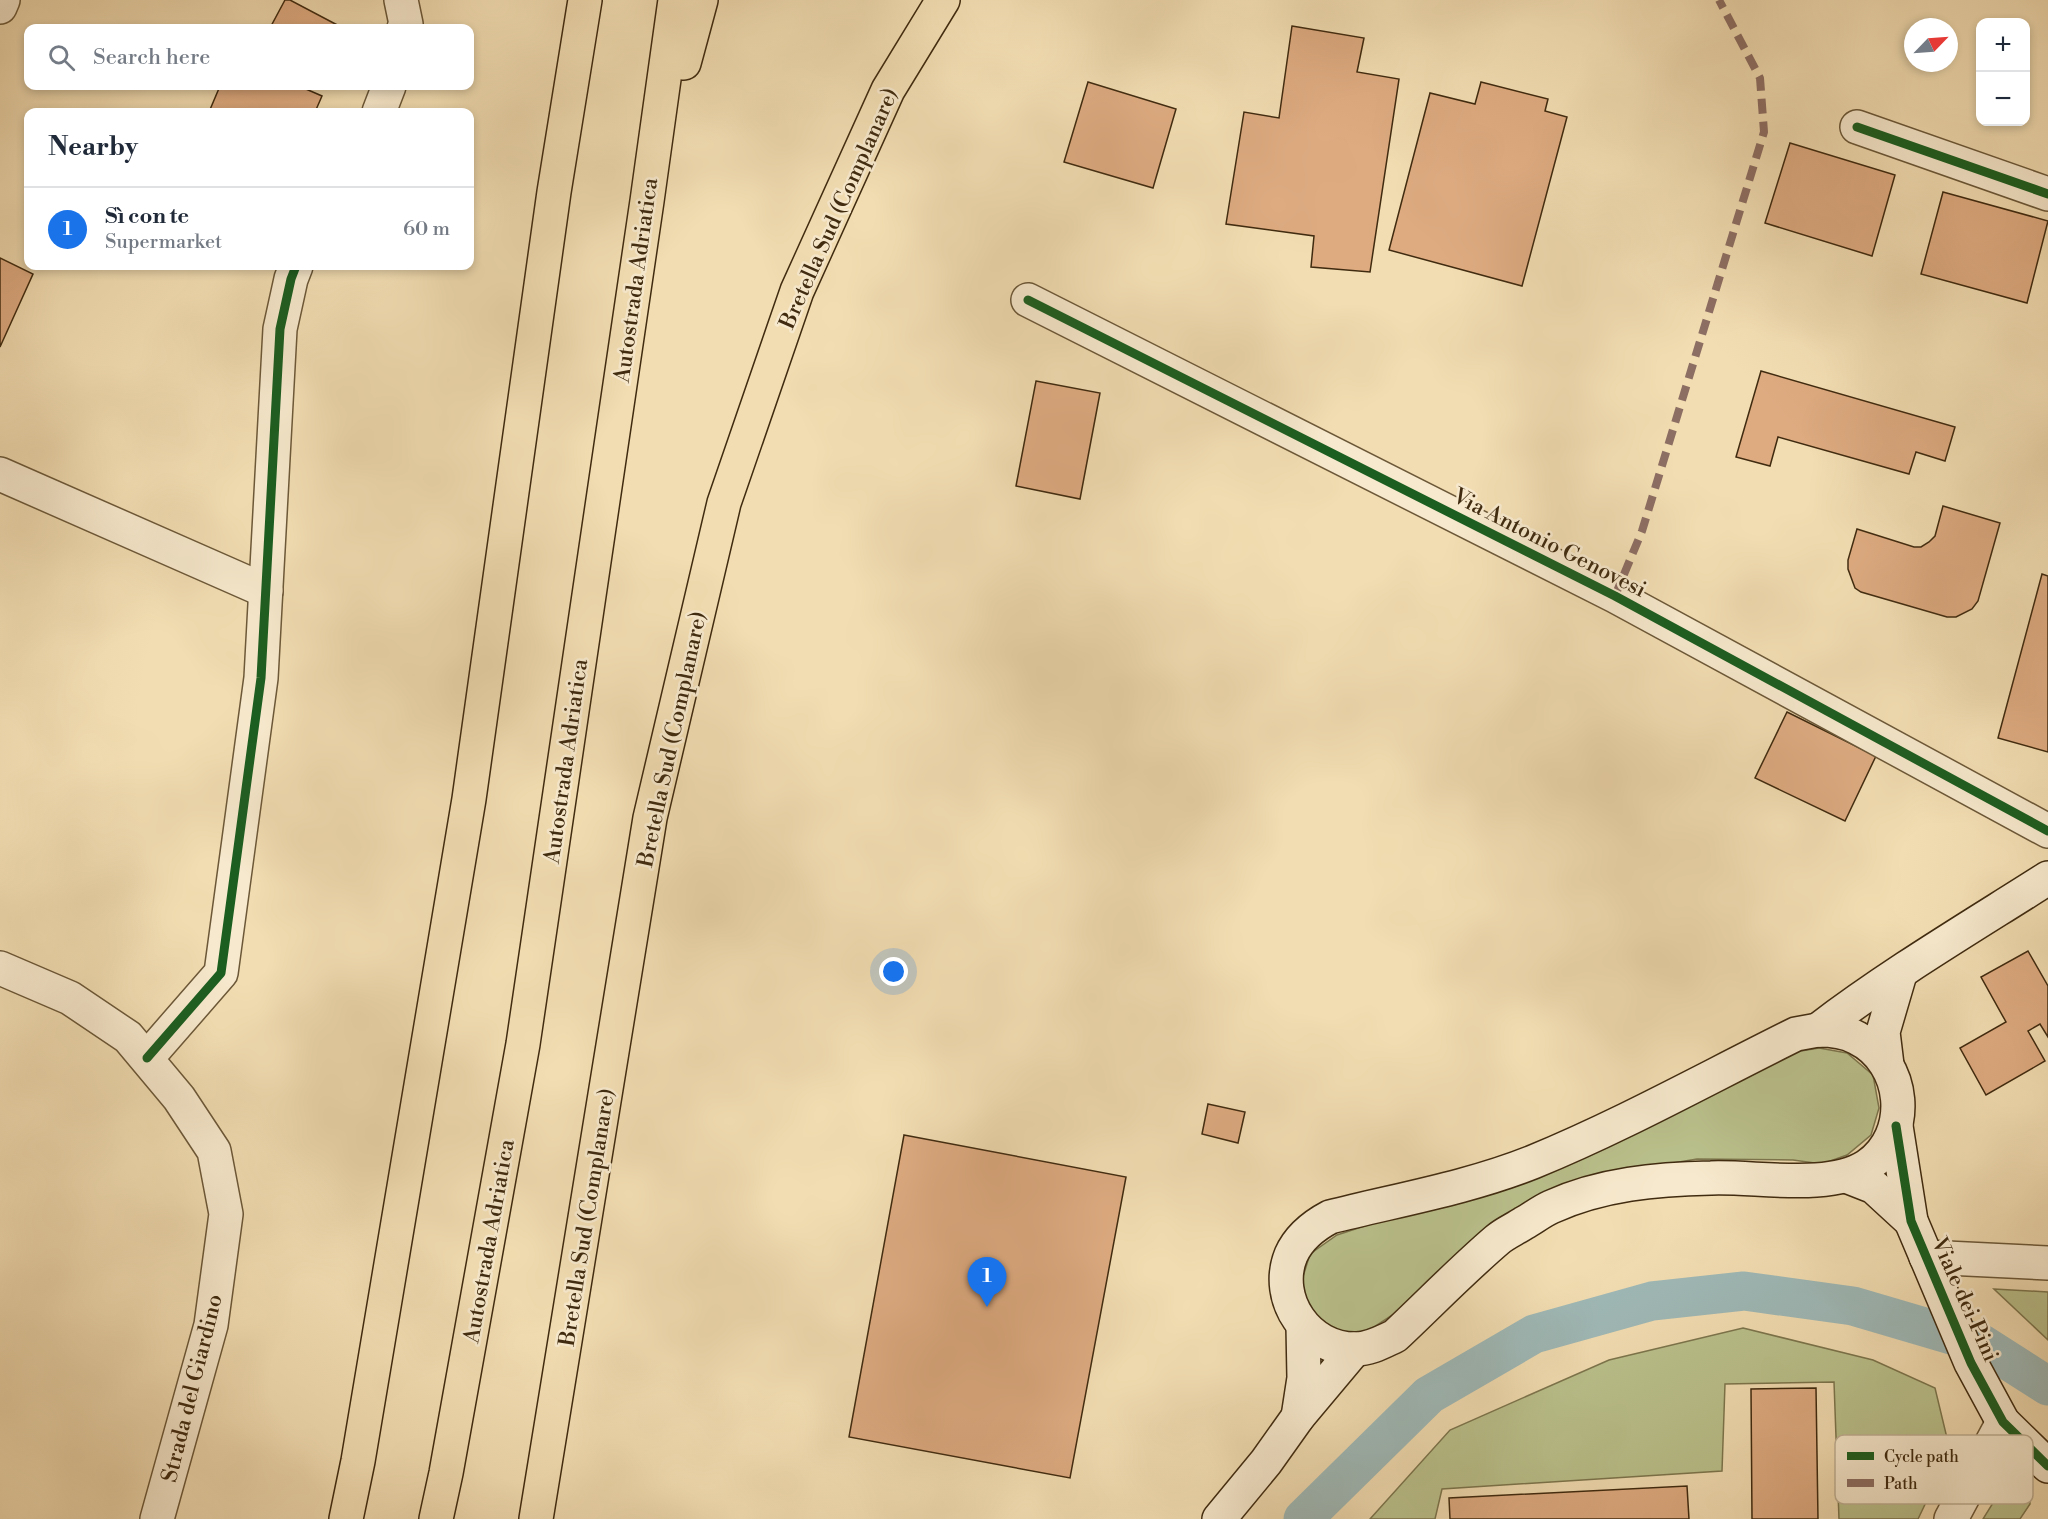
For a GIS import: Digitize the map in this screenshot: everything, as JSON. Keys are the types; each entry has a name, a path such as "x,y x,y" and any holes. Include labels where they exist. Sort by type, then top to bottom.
{"main road":[{"path":"346,1519 358,1461 469,799 554,192 585,0"},
{"name":"Autostrada Adriatica","path":"436,1519 523,1044 675,0"},
{"path":"647,201 701,0"},
{"name":"Bretella Sud (Complanare)","path":"536,1519 650,818 724,502 797,291 888,90 943,0"}],"street":[{"path":"0,7 3,0"},
{"path":"401,0 406,24"},
{"path":"381,108 387,90"},
{"path":"1857,127 2048,194"},
{"path":"147,1058 221,973 261,678 280,329 294,270"},
{"name":"Via Antonio Genovesi","path":"1028,300 1615,596 2048,831"},
{"path":"0,474 266,591"},
{"path":"1818,1030 1865,993 1900,974 2048,878"},
{"name":"Strada del Giardino","path":"0,968 70,998 128,1037 179,1098 214,1151 226,1214 211,1325 157,1519"},
{"path":"1887,1065 1883,1032 1900,974"},
{"path":"1887,1065 1874,1049 1857,1038 1838,1031 1818,1030 1796,1034 1595,1134 1532,1162 1484,1179 1329,1217 1312,1226 1299,1240 1291,1256 1287,1274 1287,1292 1292,1309 1302,1326 1318,1338 1336,1347 1355,1349 1375,1346 1395,1336 1499,1239 1551,1207 1605,1189 1640,1183 1712,1178 1825,1180 1846,1176 1868,1165 1885,1148 1896,1126"},
{"name":"Viale dei Pini","path":"1887,1065 1896,1084 1898,1105 1896,1126 1911,1221 1971,1363 2003,1422 2016,1435"},
{"name":"Viale dei Pini","path":"1846,1176 1874,1187 1911,1221"},
{"path":"1926,1257 2048,1263"},
{"path":"1298,1417 1304,1378 1302,1326"},
{"path":"1219,1519 1266,1462 1298,1417 1355,1349"},
{"path":"1996,1435 2003,1422"},
{"name":"Viale dei Pini","path":"2033,1451 2048,1466"},
{"path":"1951,1519 1959,1504"}],"green space":[{"path":"1819,1048 1847,1053 1873,1075 1879,1108 1871,1135 1847,1155 1822,1164 1793,1160 1697,1159 1607,1174 1365,1333 1333,1336 1309,1312 1302,1280 1310,1254 1337,1235 1389,1218 1795,1052"},
{"path":"1994,1289 2048,1292 2048,1340"},
{"path":"1743,1328 1873,1360 1935,1388 1946,1435 1836,1435 1834,1382 1725,1384 1722,1471 1442,1489 1435,1519 1370,1519 1450,1430 1609,1360"},
{"path":"1838,1504 1925,1504 1918,1519 1839,1519"},
{"path":"1992,1504 2030,1504 2020,1519 1983,1519"}],"building":[{"path":"285,0 290,0 335,24 272,24"},
{"path":"1292,26 1364,38 1357,72 1399,79 1370,272 1311,267 1314,236 1226,224 1244,112 1279,118"},
{"path":"1088,82 1176,109 1153,188 1064,162"},
{"path":"1481,82 1548,99 1545,111 1567,117 1522,286 1389,250 1430,93 1475,104"},
{"path":"218,90 308,90 322,96 317,108 211,108"},
{"path":"1790,143 1895,175 1872,256 1765,223"},
{"path":"1943,192 2048,221 2027,303 1921,274"},
{"path":"0,258 33,274 0,347"},
{"path":"1761,371 1955,427 1945,461 1916,452 1909,474 1778,437 1770,466 1736,457"},
{"path":"1036,381 1100,393 1080,499 1016,486"},
{"path":"1943,506 2000,523 1978,601 1972,609 1956,617 1947,617 1861,592 1855,588 1848,569 1848,560 1857,529 1914,547 1921,547 1935,536"},
{"path":"2042,574 2048,576 2048,752 1998,738"},
{"path":"1787,712 1876,756 1845,821 1755,778"},
{"path":"2028,951 2048,986 2048,1037 2040,1024 2028,1031 2045,1061 1986,1095 1960,1048 2006,1022 1981,977"},
{"path":"1208,1104 1245,1112 1238,1143 1202,1134"},
{"path":"904,1135 1126,1177 1070,1478 849,1437"},
{"path":"1816,1388 1818,1519 1752,1519 1751,1389"},
{"path":"1687,1486 1689,1519 1450,1519 1449,1498"}],"waterway":[{"path":"1303,1519 1429,1395 1534,1334 1652,1301 1744,1291 1853,1306 1982,1344 2048,1386"}],"marked path":[{"path":"1615,596 1642,531 1764,132 1760,78 1719,0"}],"cycle path":[{"path":"1857,127 2048,194"},
{"path":"147,1058 221,973 261,678 280,329 294,270"},
{"path":"1028,300 1615,596 2048,831"},
{"path":"1896,1126 1911,1221 1971,1363 2003,1422 2016,1435"},
{"path":"2033,1451 2048,1466"}],"place":[{"name":"Sì con te","path":"987,1307"}]}
